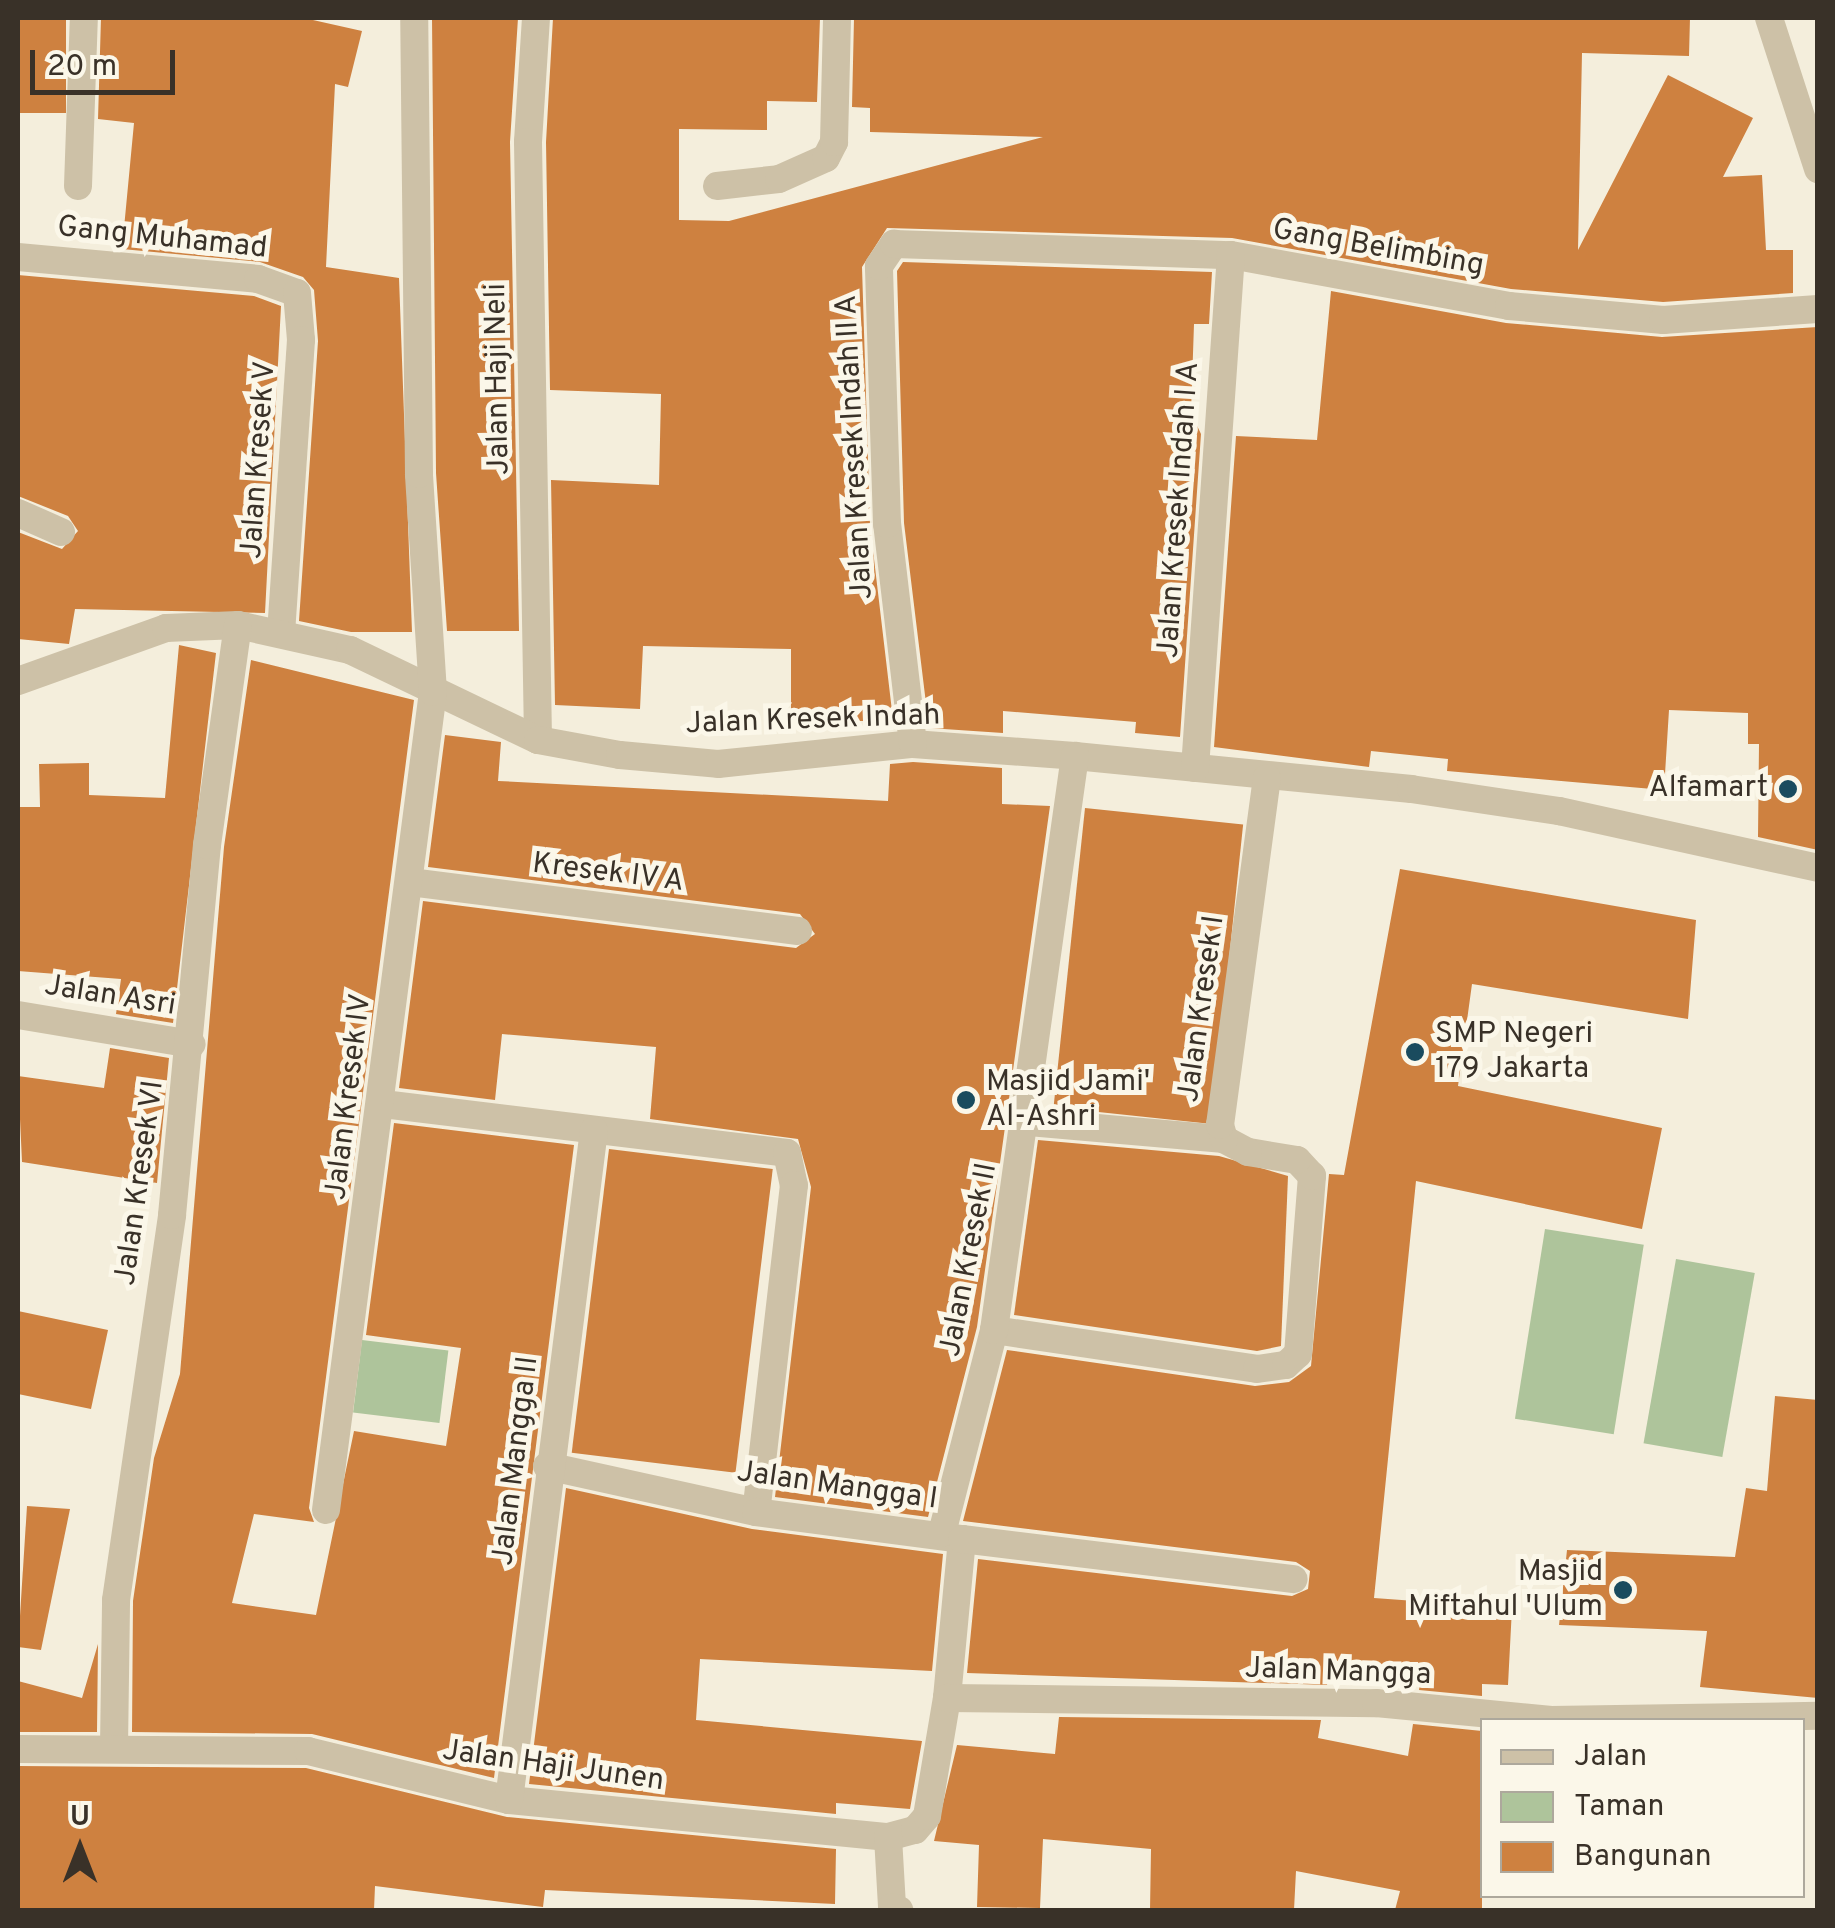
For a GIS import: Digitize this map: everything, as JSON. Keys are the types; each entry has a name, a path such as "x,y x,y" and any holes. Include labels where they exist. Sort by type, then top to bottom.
{"street":[{"path":"78,186 84,18"},
{"name":"Jalan Kresek IV","path":"326,1510 383,1104 432,692 419,474 414,18"},
{"name":"Jalan Haji Neli","path":"536,18 528,142 538,740"},
{"path":"718,186 779,179 826,158 834,142 837,18"},
{"path":"1769,18 1818,170"},
{"name":"Gang Belimbing","path":"926,241 1231,255 1509,306 1663,320 1818,309"},
{"name":"Jalan Kresek Indah II A","path":"913,744 887,524 879,266 894,244 926,241"},
{"name":"Jalan Kresek Indah I A","path":"1195,768 1231,255"},
{"name":"Gang Muhamad","path":"18,257 258,279 297,293"},
{"name":"Jalan Kresek V","path":"281,632 301,340 297,293"},
{"path":"18,513 61,532"},
{"name":"Jalan Kresek Indah","path":"18,681 166,628 238,625 350,650 538,740 718,764 913,744 1075,756 1558,811 1818,868"},
{"name":"Jalan Kresek VI","path":"114,1748 116,1600 192,1044 206,845 238,625"},
{"name":"Jalan Kresek II","path":"952,1536 994,1330 1028,1122 1075,756"},
{"name":"Jalan Kresek I","path":"994,1330 1257,1369 1286,1365 1302,1334 1312,1176 1297,1160 1224,1139 1220,1110 1267,778"},
{"name":"Kresek IV A","path":"410,882 798,930"},
{"name":"Jalan Asri","path":"18,1015 192,1044"},
{"path":"383,1104 776,1148 794,1164 756,1512"},
{"path":"1028,1122 1224,1139"},
{"name":"Jalan Mangga II","path":"509,1800 547,1466 594,1130"},
{"name":"Jalan Mangga I","path":"547,1466 756,1512 952,1536 946,1698"},
{"path":"952,1536 1294,1579"},
{"path":"900,1910 892,1906 888,1837 915,1830 936,1789 946,1698"},
{"name":"Jalan Mangga","path":"946,1698 1376,1703 1530,1718"},
{"name":"Jalan Mangga","path":"1684,1718 1818,1716"},
{"name":"Jalan Haji Junen","path":"18,1749 308,1752 509,1800 888,1837"}],"green space":[{"path":"1545,1229 1644,1245 1614,1434 1515,1419"},
{"path":"1676,1259 1755,1273 1722,1457 1644,1443"},
{"path":"362,1340 448,1351 439,1423 353,1412"}],"building":[{"path":"18,18 66,18 66,113 18,113"},
{"path":"101,18 304,18 362,31 348,87 335,84 326,267 399,278 412,632 351,632 299,621 318,341 314,290 303,277 260,262 122,249 134,123 98,119"},
{"path":"432,18 518,18 510,142 519,631 447,631 436,473"},
{"path":"553,18 820,18 817,102 767,101 767,130 679,129 679,220 729,221 1043,137 870,132 870,108 852,107 854,18 1690,18 1689,56 1582,53 1578,250 1668,75 1753,118 1723,177 1762,175 1766,250 1793,250 1793,293 1663,302 1511,289 1232,238 887,228 862,267 870,525 894,728 892,721 791,721 791,649 643,646 640,709 555,705 551,480 659,485 661,394 550,390 546,142"},
{"path":"903,262 1212,272 1209,324 1194,324 1191,413 1201,434 1180,737 1135,733 1136,722 1003,711 1003,733 929,728 904,523 897,271"},
{"path":"18,275 254,296 281,306 265,613 75,609 69,644 18,639 18,532 62,549 78,531 68,516 18,496"},
{"path":"1331,291 1506,323 1662,337 1818,327 1818,850 1758,837 1759,744 1748,744 1748,713 1669,710 1664,790 1447,771 1448,759 1371,751 1369,767 1214,747 1236,436 1317,440"},
{"path":"179,645 216,653 173,1023 116,1014 121,979 18,971 18,807 40,807 39,764 89,763 89,795 165,798"},
{"path":"251,660 414,700 309,1508 314,1522 254,1514 232,1603 316,1615 354,1431 446,1446 461,1348 366,1335 394,1123 574,1145 494,1778 312,1734 132,1732 133,1601 154,1458 180,1374 224,847"},
{"path":"445,735 501,742 498,781 888,801 890,764 913,762 1002,768 1002,804 1050,806 977,1327 928,1517 775,1497 811,1187 798,1139 650,1119 656,1047 502,1034 495,1100 399,1088 423,901 796,948 815,934 800,914 428,867"},
{"path":"1085,808 1243,825 1212,1124 1054,1107"},
{"path":"1400,869 1696,920 1688,1019 1472,984 1458,1086 1662,1128 1642,1229 1416,1181 1374,1598 1512,1608 1508,1685 1482,1684 1482,1696 1419,1690 1421,1675 1330,1670 1327,1685 967,1673 978,1559 1292,1596 1308,1589 1310,1571 1296,1562 963,1521 1007,1350 1255,1386 1289,1382 1311,1366 1329,1174 1344,1175"},
{"path":"110,1048 169,1058 157,1183 22,1162 18,1076 104,1088"},
{"path":"1038,1140 1219,1156 1288,1176 1281,1346 1257,1351 1014,1315"},
{"path":"609,1149 773,1169 735,1473 572,1453"},
{"path":"18,1311 108,1330 91,1409 18,1394"},
{"path":"1775,1396 1818,1400 1818,1698 1700,1687 1707,1631 1559,1625 1567,1550 1735,1557 1746,1488 1767,1491"},
{"path":"566,1488 752,1529 943,1554 932,1671 700,1659 696,1720 922,1741 910,1809 836,1803 836,1814 529,1784"},
{"path":"27,1506 70,1509 41,1650 18,1647"},
{"path":"98,1644 97,1732 18,1732 18,1681 82,1698"},
{"path":"1059,1717 1321,1720 1318,1738 1408,1756 1413,1724 1480,1731 1482,1910 1395,1910 1400,1891 1296,1871 1294,1910 1150,1910 1151,1849 1043,1839 1040,1908 977,1907 979,1845 934,1841 957,1745 1055,1754"},
{"path":"18,1766 306,1768 507,1817 836,1849 835,1904 545,1890 543,1907 375,1886 374,1910 18,1910"}],"place":[{"name":"Alfamart","path":"1788,789"},
{"name":"SMP Negeri 179 Jakarta","path":"1415,1052"},
{"name":"Masjid Jami' Al-Ashri","path":"966,1100"},
{"name":"Masjid Miftahul 'Ulum","path":"1623,1590"}]}
